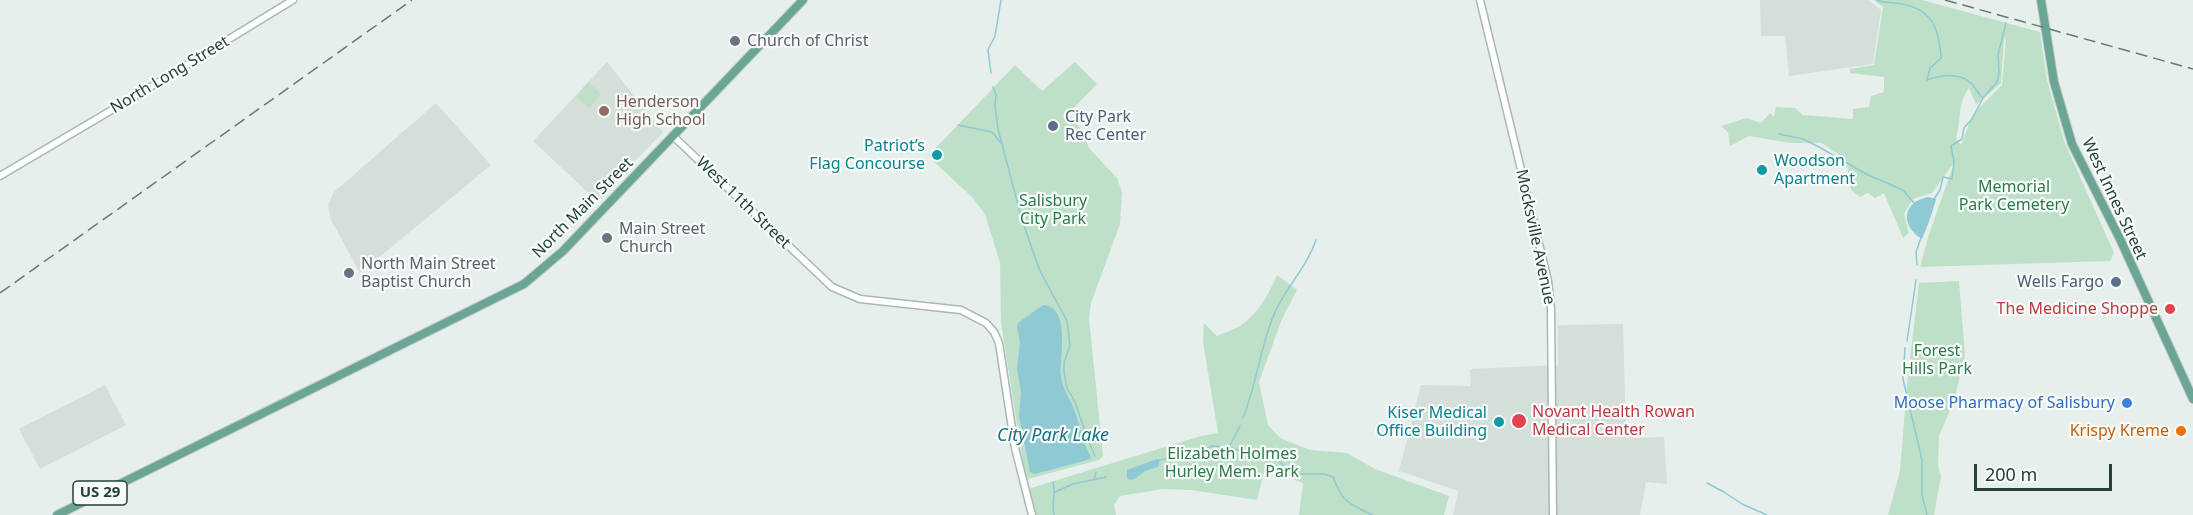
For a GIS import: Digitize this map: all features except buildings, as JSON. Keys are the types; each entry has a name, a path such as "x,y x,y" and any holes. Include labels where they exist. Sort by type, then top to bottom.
{"main road":[{"name":"North Main Street","path":"57,515 524,284 563,251 803,0"},
{"name":"West Innes Street","path":"2041,0 2054,82 2072,144 2120,239 2193,399"}],"street":[{"name":"North Long Street","path":"0,176 293,0"},
{"name":"Mocksville Avenue","path":"1480,0 1548,281 1551,309 1552,515"},
{"name":"West 11th Street","path":"673,136 832,287 860,299 965,311 986,323 997,338 1002,355 1019,468 1032,515"}],"shaded area":[{"path":"1760,0 1868,0 1881,10 1873,64 1789,76 1785,36 1761,36"},
{"name":"Henderson High School","path":"607,62 663,132 597,201 533,141"},
{"path":"436,103 491,165 360,273 331,220 328,205 334,192"},
{"name":"Novant Health Rowan Medical Center","path":"1623,324 1626,432 1634,438 1664,437 1667,484 1646,482 1640,515 1453,515 1458,491 1399,471 1421,385 1471,386 1470,369 1558,365 1558,325"},
{"path":"105,385 126,425 40,469 19,429"}],"green space":[{"name":"Memorial Park Cemetery","path":"1874,0 1922,0 2040,32 2047,80 2064,141 2114,253 2110,261 1920,267 1954,163 1932,193 1913,199 1904,214 1909,233 1903,238 1884,193 1875,198 1868,193 1860,197 1851,190 1846,160 1822,143 1790,143 1749,136 1730,146 1728,132 1721,126 1747,118 1761,123 1770,113 1774,117 1776,107 1795,108 1803,115 1853,119 1853,109 1869,107 1871,96 1884,92 1884,77 1850,73 1850,69 1874,65 1883,7","holes":["2006,39 2002,85 1973,114 1961,145 1956,138 1965,94 1969,88 1976,105 2001,83 2004,40"]},
{"name":"Salisbury City Park","path":"1075,62 1097,84 1068,114 1081,129 1089,148 1117,178 1122,192 1120,224 1091,303 1089,318 1103,456 1099,460 1028,479 1025,476 1001,322 1000,263 985,214 973,198 929,155 1015,65 1042,91"},
{"path":"588,82 601,94 589,108 576,97"},
{"name":"Elizabeth Holmes Hurley Mem. Park","path":"1277,275 1297,290 1282,319 1259,382 1268,425 1280,438 1310,450 1347,453 1375,469 1449,496 1444,515 1299,515 1303,483 1265,468 1257,500 1191,490 1163,489 1120,496 1114,505 1116,515 1036,515 1029,493 1031,488 1201,436 1218,433 1203,342 1204,323 1217,336 1240,326 1262,303"},
{"name":"Forest Hills Park","path":"1959,281 1965,355 1954,401 1939,436 1938,466 1941,476 1934,515 1888,515 1900,471 1919,283"}],"water":[{"path":"1928,197 1936,199 1922,239 1910,228 1907,215 1913,204"},
{"name":"City Park Lake","path":"1043,305 1052,308 1061,324 1061,368 1064,389 1075,412 1091,459 1035,474 1030,472 1019,416 1021,392 1017,369 1020,342 1017,327 1018,323"},
{"path":"1157,459 1160,460 1158,467 1145,471 1135,479 1127,478 1127,470"}],"waterway":[{"path":"991,73 988,50 995,36 1001,0"},
{"path":"1877,0 1908,5 1917,9 1925,13 1935,27 1941,58 1930,68 1927,80 1943,76 1960,77 1970,82 1982,97"},
{"path":"1934,199 1940,190 1943,177 1952,179 1954,162 1951,146 1962,139 1964,128 1972,119 1983,98 1997,82 1998,55 2006,23"},
{"path":"993,87 996,95 998,129 1022,220 1040,271 1067,321 1070,346 1064,362 1067,388 1075,402 1095,456"},
{"path":"958,125 992,132 1001,143"},
{"path":"1779,134 1803,139 1819,147 1868,175 1903,190 1914,203"},
{"path":"1917,265 1916,252 1921,238"},
{"path":"1243,418 1275,312 1316,240"},
{"path":"1907,341 1916,280"},
{"path":"1905,348 1903,379 1922,460 1922,495 1927,515"},
{"path":"1160,460 1199,453 1212,446 1229,447 1240,426"},
{"path":"1229,447 1257,456 1277,459 1296,474 1324,474 1333,477 1340,493 1348,502 1372,515"},
{"path":"1094,480 1096,472"},
{"path":"1055,492 1073,484 1106,477"},
{"path":"1053,482 1054,515"},
{"path":"1707,483 1742,504 1767,515"}],"railway":[{"path":"0,293 412,0"},
{"path":"1945,0 2193,69"}],"place":[{"name":"Church of Christ","path":"735,41"},
{"name":"Henderson High School","path":"604,111"},
{"name":"City Park Rec Center","path":"1053,126"},
{"name":"Patriot’s Flag Concourse","path":"937,155"},
{"name":"Woodson Apartment","path":"1762,170"},
{"name":"Main Street Church","path":"607,238"},
{"name":"North Main Street Baptist Church","path":"349,273"},
{"name":"Wells Fargo","path":"2116,282"},
{"name":"The Medicine Shoppe","path":"2170,309"},
{"name":"Moose Pharmacy of Salisbury","path":"2127,403"},
{"name":"Novant Health Rowan Medical Center","path":"1519,421"},
{"name":"Kiser Medical Office Building","path":"1499,422"},
{"name":"Krispy Kreme","path":"2181,431"}]}
